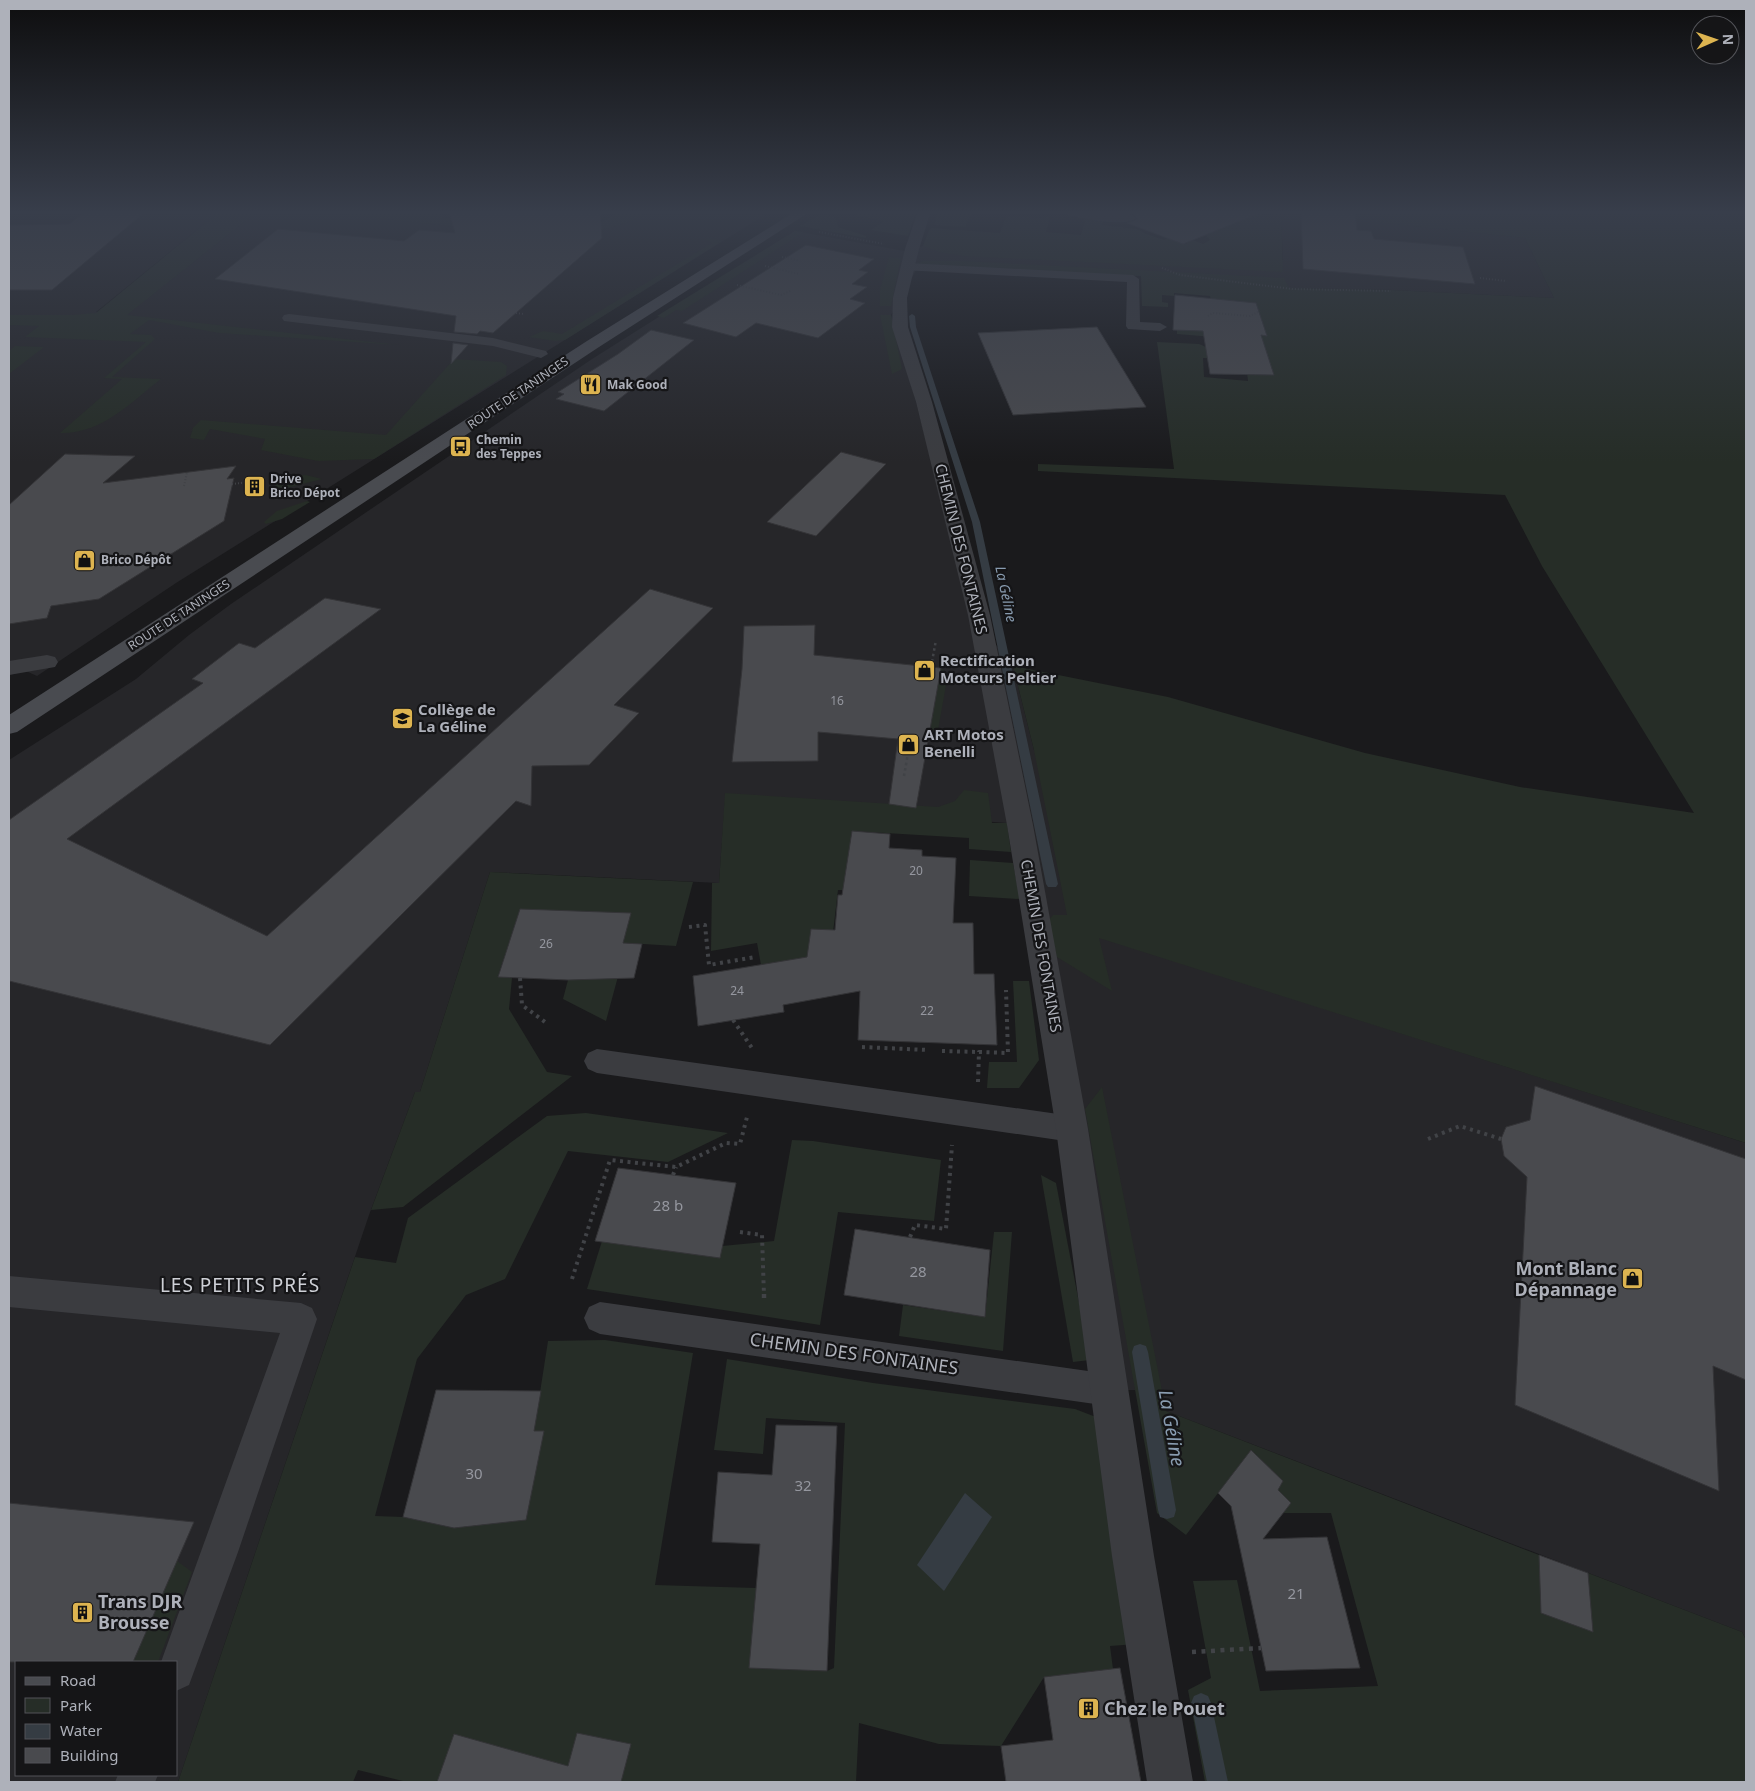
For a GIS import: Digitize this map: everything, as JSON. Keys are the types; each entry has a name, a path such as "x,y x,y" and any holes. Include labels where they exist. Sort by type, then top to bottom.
{"main road":[{"name":"ROUTE DE TANINGES","path":"9,726 593,344 672,295"}],"street":[{"name":"CHEMIN DES FONTAINES","path":"902,295 899,312 900,327 924,402 979,615 1019,816 1072,1128 1109,1390 1170,1782"},
{"path":"9,668 47,662"}],"lane":[{"path":"1133,295 1133,326 1160,327"},
{"path":"289,318 493,342 541,354"},
{"path":"597,1061 1072,1128"},
{"path":"9,1291 301,1319 178,1667"},
{"name":"CHEMIN DES FONTAINES","path":"600,1318 1109,1390"}],"path":[{"path":"1208,316 1213,313 1250,316 1260,312"},
{"path":"516,313 524,314"},
{"path":"184,486 187,472"},
{"path":"232,484 265,480"},
{"path":"931,667 936,640"},
{"path":"904,776 908,753"},
{"path":"689,927 705,925 709,965 755,957"},
{"path":"520,978 522,1005 545,1022"},
{"path":"942,1051 1008,1053 1006,990"},
{"path":"862,1047 928,1050"},
{"path":"910,1237 915,1225 946,1229 950,1162 966,1114 979,1052"},
{"path":"572,1279 610,1160 676,1167 726,1143 740,1144 755,1084"},
{"path":"1428,1139 1460,1126 1501,1139"},
{"path":"673,1175 676,1167"},
{"path":"740,1232 762,1235 764,1310"},
{"path":"1149,1654 1261,1648"}],"shaded area":[{"path":"9,295 117,295 96,312 126,315 152,295 637,295 176,583 37,676 26,671 9,675"},
{"path":"694,295 902,295 891,315 972,615 1013,666 1034,750 1316,1006 1746,1143 1746,1640 1742,1632 1166,1411 1137,1390 1109,1390 1007,823 725,801 719,883 490,872 420,1092 415,1092 369,1215 178,1782 9,1782 9,760 136,679 189,635 231,604 592,359"},
{"path":"1484,295 1552,295 1554,298"}],"green space":[{"path":"118,295 153,295 127,315 399,345 219,333 149,320 130,334 151,335 155,339 112,377 161,379 126,407 102,423 75,432 60,433 122,379 104,378 146,342 25,337 39,326 9,325 9,315 96,313"},
{"path":"627,295 637,295 565,340 555,341 529,337 543,331 562,334"},
{"path":"692,295 707,295 682,311 676,310 664,318 657,316"},
{"path":"880,295 893,295 891,306 880,306"},
{"path":"1142,295 1174,295 1162,295 1162,302 1168,303 1168,307 1142,306"},
{"path":"1193,295 1484,295 1554,298 1552,295 1746,295 1746,1143 1099,938 1112,991 1057,957 1048,921 1053,915 1067,915 1034,750 1013,666 1168,697 1365,753 1520,787 1694,813 1542,566 1505,495 1038,471 1038,464 1174,469 1157,342 1199,344 1212,350 1223,359 1203,358 1204,377 1248,381 1246,363 1260,364 1264,375 1274,375 1262,341 1177,334 1177,330 1202,331 1213,312 1210,296"},
{"path":"880,315 891,315 902,369 892,374"},
{"path":"15,346 44,347 9,374 9,351"},
{"path":"454,359 501,362 507,366 506,375 374,459 318,461 261,450 265,439 210,429 204,440 190,438 193,428 201,420 386,435"},
{"path":"306,475 322,479 275,491 277,477"},
{"path":"307,501 310,502 282,519 266,524 264,522 277,511"},
{"path":"941,668 948,674 938,730 929,733"},
{"path":"964,790 988,793 992,823 1007,823 1011,852 969,849 969,838 852,831 843,890 838,890 830,958 761,965 757,943 711,951 712,883 719,883 725,793 938,807 955,801"},
{"path":"970,860 1013,863 1020,899 969,896"},
{"path":"490,872 693,882 676,946 627,943 606,1021 563,999 568,980 520,909 498,976 512,978 509,1009 547,1072 572,1076 403,1207 371,1210 415,1092 420,1092"},
{"path":"1013,981 1029,981 1039,1060 1019,1088 987,1088 989,1062 1017,1062"},
{"path":"1102,1087 1166,1411 1539,1555 1541,1613 1593,1632 1588,1573 1742,1632 1746,1640 1746,1782 1205,1782 1188,1690 1211,1678 1193,1581 1237,1580 1260,1691 1378,1686 1331,1513 1283,1513 1278,1490 1283,1481 1251,1450 1186,1535 1157,1513 1085,1109"},
{"path":"586,1113 728,1133 668,1162 568,1151 505,1279 466,1295 417,1359 375,1516 403,1517 454,1528 526,1520 543,1431 534,1431 548,1341 605,1340 693,1353 655,1585 756,1588 750,1667 827,1671 834,1668 845,1423 766,1418 763,1454 714,1450 727,1359 873,1383 1075,1409 1101,1419 1137,1644 1110,1646 1113,1669 1044,1677 1001,1746 939,1744 859,1723 856,1782 407,1782 358,1770 353,1782 178,1782 355,1257 396,1263 408,1218 547,1116"},
{"path":"792,1140 813,1141 941,1160 934,1221 838,1212 820,1325 587,1289 602,1241 722,1246 774,1241"},
{"path":"1041,1175 1056,1183 1090,1360 1073,1362"},
{"path":"994,1232 1012,1232 1003,1351 899,1336 903,1305 985,1317"},
{"path":"177,1561 192,1572 158,1661 133,1661"}],"water":[{"path":"965,1493 992,1517 944,1591 917,1565"}],"building":[{"path":"316,295 537,295 493,333 480,331 477,334 454,332 456,316"},
{"path":"728,295 856,295 850,299 865,303 818,338 756,323 736,337 683,323"},
{"path":"1175,295 1256,303 1267,336 1261,335 1274,375 1210,374 1203,331 1173,330"},
{"path":"1097,327 1146,407 1013,415 978,333"},
{"path":"651,330 694,340 604,411 556,399 564,394 558,392 618,354"},
{"path":"453,343 468,345 451,364"},
{"path":"841,452 886,464 816,536 767,522"},
{"name":"Brico Dépôt","path":"65,454 135,456 103,483 236,466 227,479 234,478 224,521 99,599 51,606 47,618 9,624 9,505"},
{"path":"650,589 713,608 614,705 639,713 589,765 532,766 531,806 516,801 270,1045 9,981 9,820 203,683 192,679 239,643 255,648 325,598 381,609 67,839 267,936"},
{"path":"815,625 814,655 941,668 916,808 889,804 898,739 818,732 818,761 732,762 742,669 744,626"},
{"path":"852,831 890,834 889,848 922,850 922,856 956,858 953,923 973,923 974,974 994,974 997,1045 858,1040 860,991 783,1005 784,1012 698,1026 693,976 807,957 811,929 835,930 838,895 842,895"},
{"path":"520,909 631,913 623,943 642,944 634,978 568,980 498,977"},
{"name":"Mont Blanc Dépannage","path":"1535,1086 1746,1159 1746,1380 1713,1366 1719,1491 1515,1405 1527,1177 1504,1156 1501,1139 1506,1127 1530,1120"},
{"path":"618,1168 736,1183 720,1258 595,1241"},
{"path":"855,1229 990,1250 985,1317 844,1295"},
{"path":"436,1390 541,1391 534,1431 544,1431 526,1520 454,1528 403,1517"},
{"path":"776,1425 837,1426 827,1671 749,1668 760,1544 712,1542 718,1472 772,1475"},
{"path":"1251,1450 1283,1481 1278,1490 1291,1503 1263,1539 1327,1537 1360,1668 1266,1671 1231,1506 1218,1493"},
{"name":"Trans DJR Brousse","path":"9,1503 194,1522 133,1661 9,1662"},
{"path":"1539,1555 1588,1573 1593,1632 1541,1613"},
{"name":"Chez le Pouet","path":"1120,1668 1141,1782 1006,1782 1001,1746 1053,1740 1044,1677"},
{"path":"577,1733 631,1744 621,1782 437,1782 454,1734 568,1766"}],"waterway":[{"name":"La Géline","path":"912,316 913,327 976,522 1052,884"},
{"name":"La Géline","path":"1140,1352 1167,1510"},
{"name":"La Géline","path":"1201,1703 1218,1782"}],"place":[{"name":"Mak Good","path":"591,385"},
{"name":"Chemin des Teppes","path":"460,447"},
{"name":"Drive Brico Dépot","path":"254,486"},
{"name":"Brico Dépôt","path":"85,560"},
{"name":"Rectification Moteurs Peltier","path":"924,670"},
{"name":"Collège de La Géline","path":"402,719"},
{"name":"ART Motos Benelli","path":"908,744"},
{"name":"Mont Blanc Dépannage","path":"1633,1279"},
{"name":"Trans DJR Brousse","path":"82,1612"},
{"name":"Chez le Pouet","path":"1088,1709"}],"district":[{"name":"LES PETITS PRÉS","path":"240,1285"}]}
